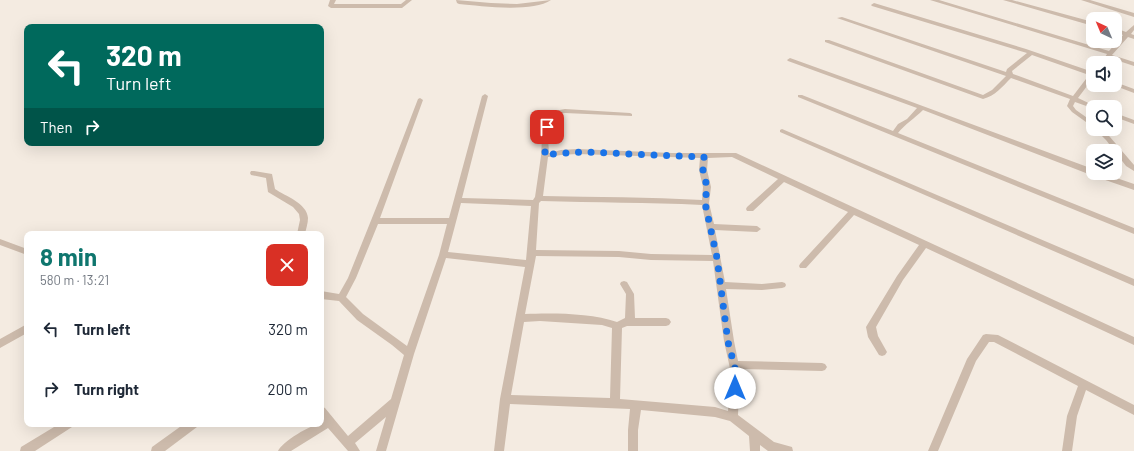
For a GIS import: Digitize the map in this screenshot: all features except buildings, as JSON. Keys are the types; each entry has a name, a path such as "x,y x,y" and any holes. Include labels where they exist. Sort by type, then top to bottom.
{"street":[{"path":"333,0 331,6 402,6 409,0"},
{"path":"459,0 459,2 495,5 541,4 548,0"},
{"path":"933,0 1109,54 1134,64"},
{"path":"1006,0 1086,22"},
{"path":"1084,0 1134,15"},
{"path":"874,5 1031,53 1086,73"},
{"path":"840,18 1010,75 1086,103"},
{"path":"1109,54 1131,36 1134,27"},
{"path":"827,41 980,96 988,96 1010,75 1009,70 1031,53"},
{"path":"790,60 1086,170"},
{"path":"1086,83 1074,98 1071,108 1086,120"},
{"path":"1122,87 1134,91"},
{"path":"381,451 409,354 443,255 485,96"},
{"path":"800,96 1134,231"},
{"path":"341,298 352,278 375,221 420,100"},
{"path":"894,135 900,125 909,120 915,112 921,108"},
{"path":"499,451 505,399 532,253 537,201 545,156 545,138 551,113 565,111 630,115"},
{"path":"1122,118 1134,122"},
{"path":"782,131 1134,283"},
{"path":"1106,136 1134,169"},
{"path":"545,156 552,154 583,152 704,157 733,155 1134,341"},
{"path":"704,157 703,170 707,187 705,203 717,258 728,342 736,373 733,417"},
{"path":"254,173 269,176 271,190 290,201 301,210 304,220 302,231"},
{"path":"750,208 782,179"},
{"path":"1114,180 1134,187"},
{"path":"457,200 537,201 573,198 705,203"},
{"path":"803,266 853,211"},
{"path":"375,221 451,222"},
{"path":"710,227 757,229"},
{"path":"0,242 24,251"},
{"path":"882,352 873,337 871,328 900,278 924,244"},
{"path":"532,253 619,254 651,257 717,258"},
{"path":"443,255 530,264"},
{"path":"624,284 630,294 630,322"},
{"path":"721,285 762,287 782,285"},
{"path":"324,295 341,298 360,317 409,354"},
{"path":"520,318 540,317 602,322 617,326 626,322 666,322"},
{"path":"615,403 617,326"},
{"path":"0,344 24,330"},
{"path":"933,451 972,359 986,338 995,338 1134,410"},
{"path":"734,365 822,367"},
{"path":"1067,451 1069,428 1079,393 1084,383"},
{"path":"505,399 615,403 714,412 733,417 771,448"},
{"path":"348,443 395,401"},
{"path":"633,451 633,430 636,405"},
{"path":"324,415 355,451"},
{"path":"324,426 330,422"},
{"path":"25,451 63,427"},
{"path":"156,451 189,427"},
{"path":"283,451 303,435 312,433 322,427"},
{"path":"754,433 756,451 771,448 788,451"}],"route":[{"path":"547,127 545,138 545,156 552,154 583,152 704,157 703,170 707,187 705,203 717,258 728,342 736,373 735,388"}]}
